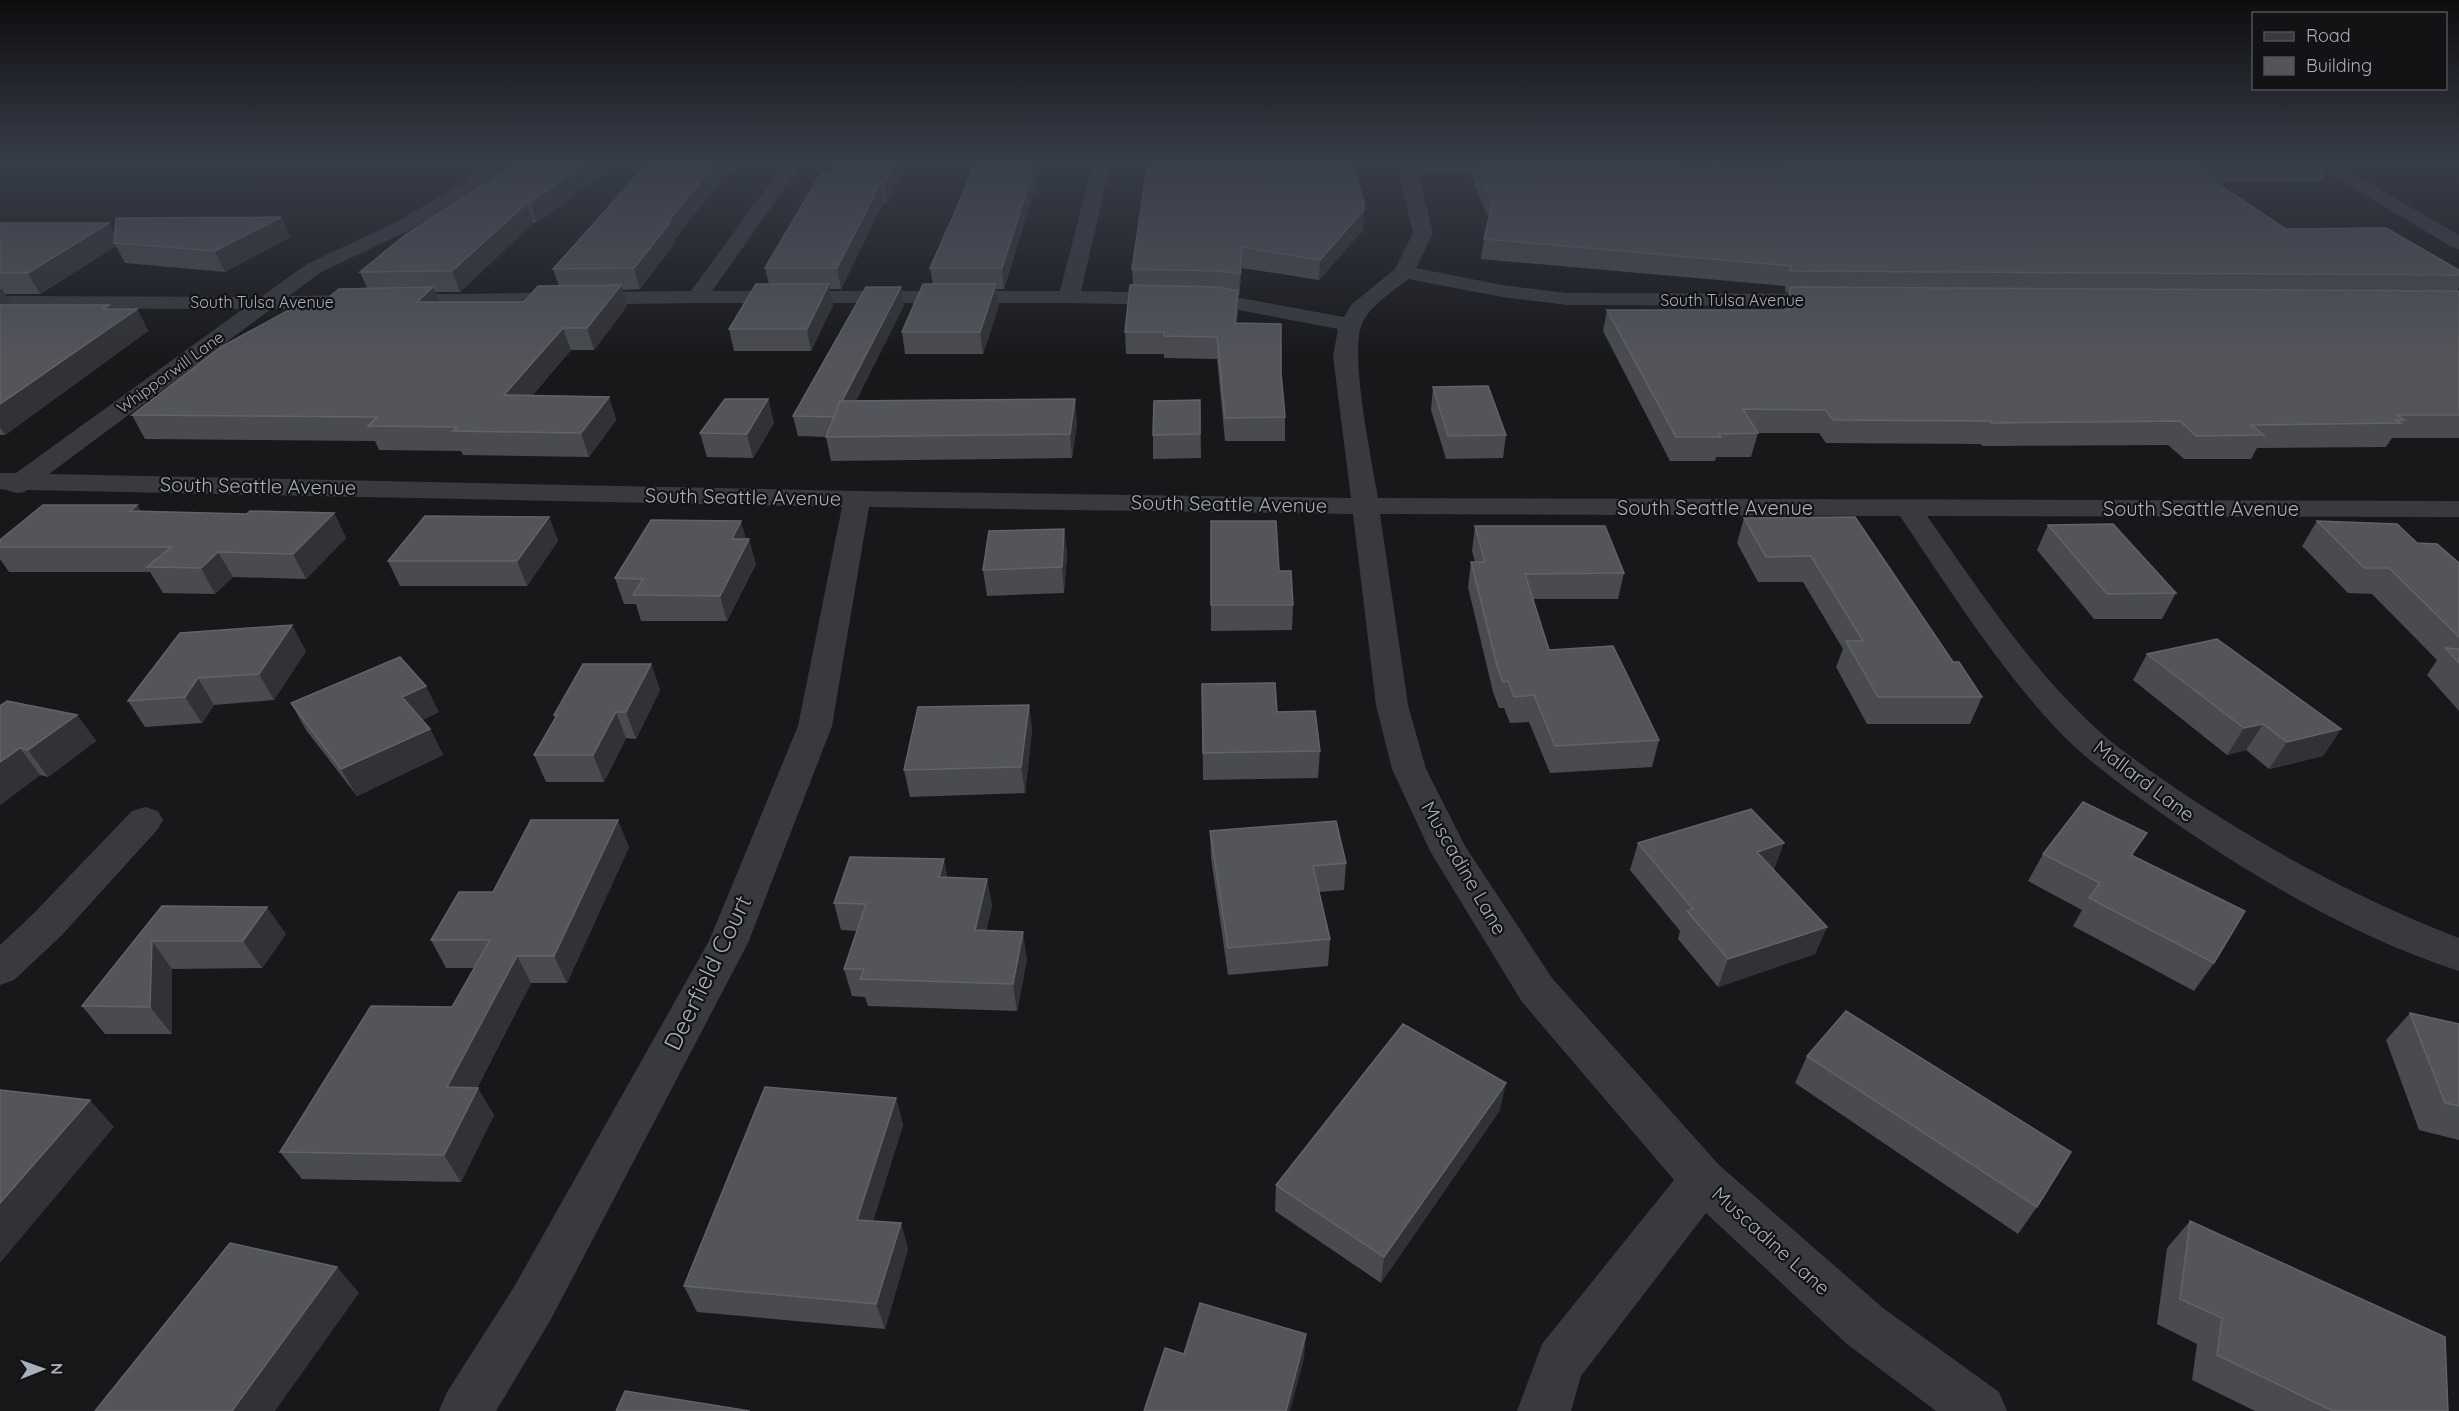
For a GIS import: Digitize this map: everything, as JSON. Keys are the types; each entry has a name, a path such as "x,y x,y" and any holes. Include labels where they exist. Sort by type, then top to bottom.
{"street":[{"name":"Whipporwill Lane","path":"0,497 11,481 314,268 399,228"},
{"path":"697,297 747,228"},
{"path":"1070,297 1086,228"},
{"name":"Muscadine Lane","path":"1422,228 1423,233 1404,272 1360,309 1350,325 1345,356 1392,705 1409,769 1449,851 1537,990 1703,1180 1865,1326 1980,1411"},
{"path":"2433,228 2459,243"},
{"name":"South Tulsa Avenue","path":"1404,272 1502,291 1567,299 1850,300"},
{"name":"South Tulsa Avenue","path":"0,302 264,303 697,297 1070,297 1218,300 1350,325"},
{"name":"South Seattle Avenue","path":"11,481 857,499 1365,506 2446,509"},
{"name":"Deerfield Court","path":"466,1411 532,1304 728,943 815,726 857,499"},
{"name":"Mallard Lane","path":"1909,509 2040,691 2066,720 2119,766 2199,823 2301,882 2398,932 2459,955"},
{"path":"2446,509 2459,530"},
{"path":"0,969 47,924 145,820"},
{"path":"1544,1411 1560,1362 1703,1180"}],"building":[{"path":"0,228 101,228 28,273 0,273"},
{"path":"115,228 260,228 215,251 114,243"},
{"path":"416,228 500,228 452,271 360,272"},
{"path":"590,228 666,228 634,268 553,269"},
{"path":"789,228 858,228 837,268 765,268"},
{"path":"948,228 1015,228 1002,268 930,268"},
{"path":"1138,228 1348,228 1320,260 1242,247 1240,274 1218,271 1132,269"},
{"path":"1487,228 2386,228 2459,270 2459,275 1790,271 1791,266 1484,239"},
{"path":"756,284 829,284 807,329 729,329"},
{"path":"923,284 996,284 980,332 902,332"},
{"path":"621,285 587,328 563,328 504,395 609,397 581,433 453,431 457,427 368,426 377,417 132,415 221,347 298,305 319,305 339,289 433,287 417,302 524,302 538,286"},
{"path":"1130,285 1218,287 1238,291 1235,323 1281,324 1281,373 1285,417 1225,418 1217,337 1164,336 1164,332 1125,332"},
{"path":"866,287 901,287 840,401 834,417 793,416"},
{"path":"1790,287 2459,291 2459,415 2397,415 2404,420 2396,420 2401,423 2251,425 2264,435 2196,436 2180,421 1992,423 1990,421 1833,420 1826,410 1743,409 1758,433 1719,434 1721,437 1676,437 1607,310 1789,310"},
{"path":"0,305 110,305 102,309 137,309 0,404"},
{"path":"1488,386 1506,435 1448,436 1433,387"},
{"path":"725,399 768,399 747,434 700,433"},
{"path":"1075,399 1070,434 826,437 840,401"},
{"path":"1200,400 1200,434 1153,435 1154,401"},
{"path":"43,505 137,505 130,511 247,514 250,511 334,513 293,554 218,552 201,568 147,567 171,547 0,547 0,540"},
{"path":"425,516 549,517 517,561 388,561"},
{"path":"1855,517 1953,662 1959,662 1982,697 1878,697 1846,641 1863,641 1811,556 1766,557 1744,518"},
{"path":"651,520 741,521 732,539 749,539 720,596 633,595 643,579 615,578"},
{"path":"1211,521 1276,521 1279,571 1291,571 1293,605 1211,605"},
{"path":"2317,521 2397,524 2417,543 2437,544 2459,563 2459,637 2389,568 2364,568"},
{"path":"2113,524 2176,593 2107,594 2048,525"},
{"path":"1475,526 1605,526 1624,573 1525,574 1549,650 1613,646 1659,740 1555,746 1534,695 1514,697 1508,681 1503,682 1497,666 1471,562 1485,562"},
{"path":"1064,529 1062,567 983,570 989,531"},
{"path":"292,625 259,674 198,678 185,697 128,701 180,633"},
{"path":"2217,639 2341,729 2287,742 2263,724 2244,728 2147,654"},
{"path":"2445,648 2459,649 2459,663"},
{"path":"400,657 426,686 402,697 430,729 341,769 291,703"},
{"path":"583,664 651,664 626,712 616,712 593,755 534,755 557,715 554,715"},
{"path":"1275,683 1277,712 1315,711 1320,751 1203,753 1202,684"},
{"path":"7,701 77,715 28,750 20,748 0,762 0,706"},
{"path":"1029,705 1021,767 904,770 918,707"},
{"path":"2083,802 2147,833 2131,855 2245,911 2214,963 2089,898 2100,883 2043,854"},
{"path":"1751,809 1784,843 1757,852 1827,927 1728,959 1687,911 1693,909 1638,843"},
{"path":"531,820 618,820 554,956 517,956 447,1087 478,1088 444,1155 280,1152 371,1006 452,1007 490,940 431,940 459,892 493,892"},
{"path":"1336,821 1346,863 1313,866 1330,939 1228,948 1210,831"},
{"path":"850,857 944,859 939,877 987,879 975,930 1023,932 1013,984 860,979 864,969 844,969 866,904 834,903"},
{"path":"162,906 267,907 243,941 152,941 150,1007 82,1006"},
{"path":"1846,1011 2071,1152 2037,1207 1807,1056"},
{"path":"2410,1013 2459,1024 2459,1106 2445,1103"},
{"path":"1403,1024 1506,1083 1384,1257 1276,1185"},
{"path":"765,1087 896,1098 857,1220 901,1223 876,1304 684,1286"},
{"path":"0,1090 90,1100 0,1203"},
{"path":"2190,1221 2445,1337 2448,1411 2333,1411 2217,1355 2222,1318 2180,1299"},
{"path":"230,1243 337,1267 232,1411 95,1411"},
{"path":"1200,1303 1306,1334 1286,1411 1144,1411 1165,1348 1184,1354"},
{"path":"625,1391 750,1411 616,1411"}]}
